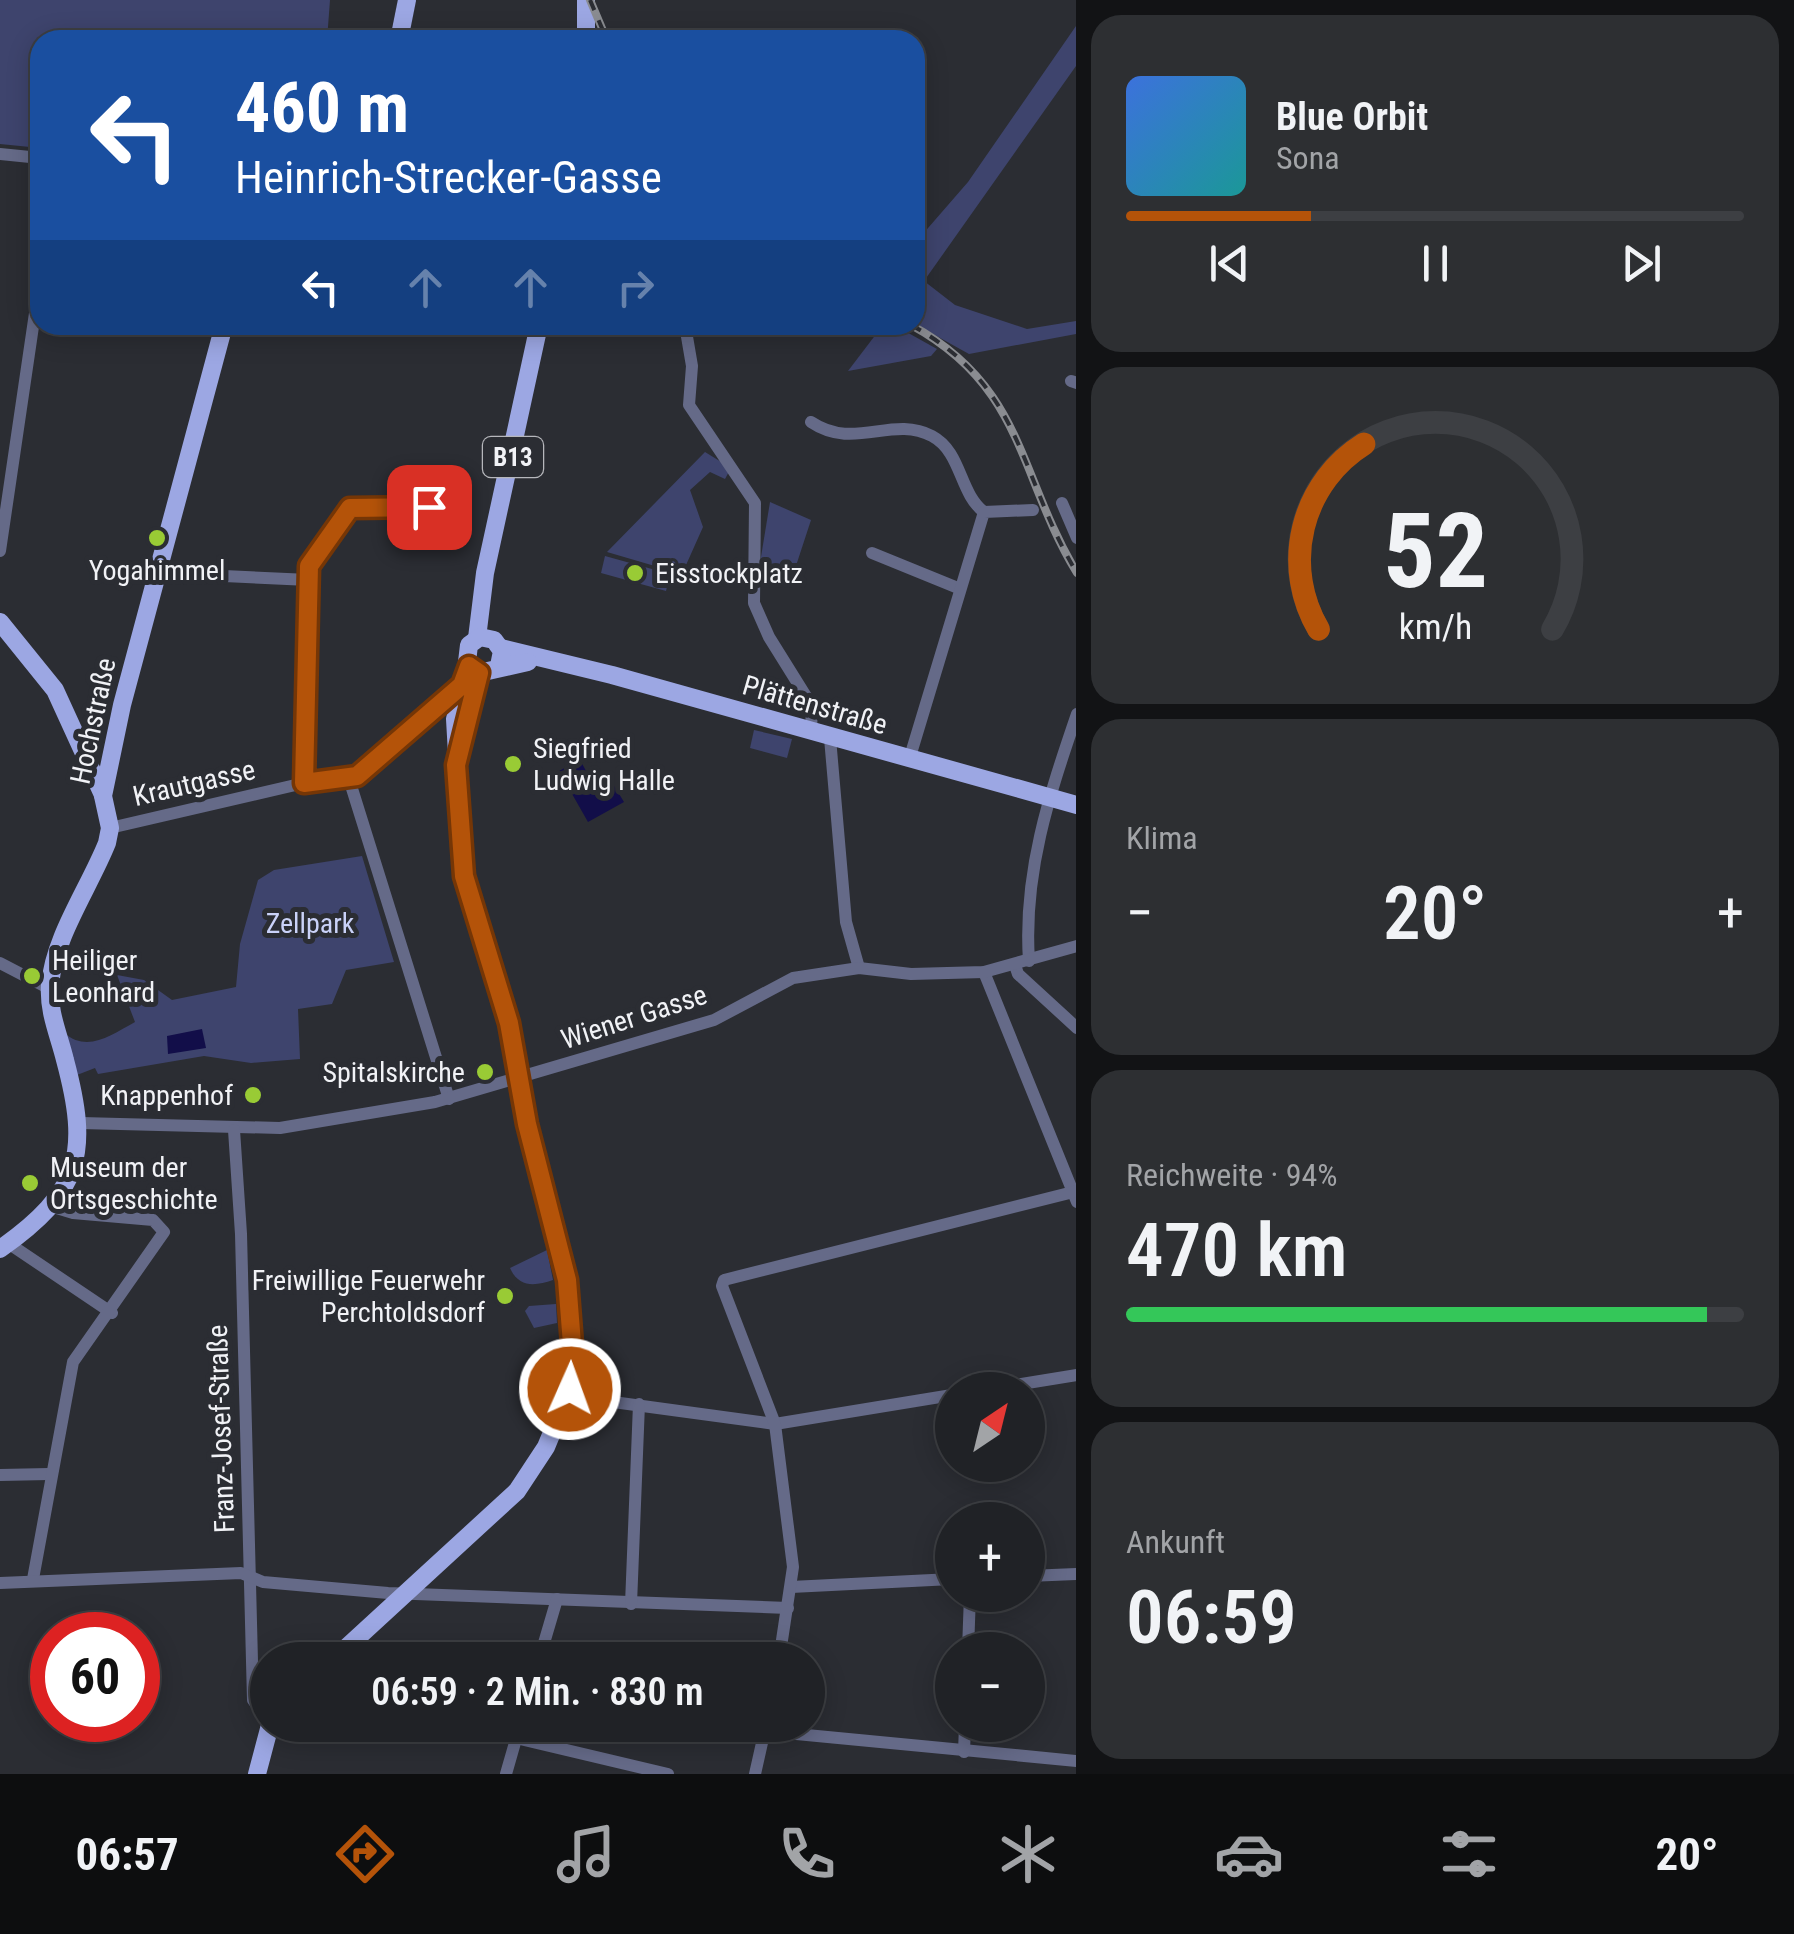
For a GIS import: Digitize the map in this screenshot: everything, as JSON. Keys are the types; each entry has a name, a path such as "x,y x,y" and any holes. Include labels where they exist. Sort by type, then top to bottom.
{"main road":[{"path":"402,30 407,0"},
{"path":"586,0 586,30"},
{"name":"Hochstraße","path":"110,828 103,796 122,704 221,335"},
{"name":"B13","path":"458,756 474,670 466,652 493,648 483,588 537,335"},
{"path":"0,622 42,670 61,700 103,796"},
{"name":"Plättenstraße","path":"474,670 493,648 612,675 1076,806"},
{"name":"B13","path":"353,1642 517,1491 546,1447 569,1396 573,1357 567,1280 509,1023 464,876 455,719 462,685 474,670"},
{"path":"4,1246 50,1206 68,1180 81,1124 50,1008 50,989 56,956 94,876 110,828"},
{"path":"257,1774 265,1742"}],"street":[{"path":"0,154 30,157"},
{"path":"0,551 32,335"},
{"path":"687,335 692,366 689,405 755,503 754,604 769,637 812,706 811,732"},
{"path":"811,422 835,436 910,429 930,435 952,456 974,504 984,512 1033,510"},
{"path":"1062,504 1076,538"},
{"path":"304,783 309,566 344,512 365,507 429,507"},
{"path":"909,760 984,512"},
{"path":"872,553 958,588"},
{"path":"160,573 309,580"},
{"path":"448,1098 349,779 462,685"},
{"path":"1030,961 1027,898 1048,798 1076,714"},
{"path":"830,738 846,922 859,968"},
{"name":"Krautgasse","path":"110,828 304,783 349,779"},
{"name":"Wiener Gasse","path":"81,1124 280,1128 448,1098 714,1020 792,978 859,968 912,974 984,972 1076,946"},
{"path":"0,963 50,989"},
{"path":"1015,965 1018,974 1076,1028"},
{"path":"984,972 1076,1191 1076,1202"},
{"name":"Franz-Josef-Straße","path":"234,1130 252,1642"},
{"path":"781,1642 793,1567 775,1424 722,1286 724,1280 1076,1191"},
{"path":"33,1579 44,1530 49,1474 73,1362 112,1312 164,1232 152,1220 73,1213 50,1206"},
{"path":"4,1246 112,1312"},
{"path":"1045,1380 1076,1375"},
{"path":"569,1396 775,1424 935,1398"},
{"path":"631,1604 640,1404"},
{"path":"0,1475 49,1474"},
{"path":"430,1570 442,1592"},
{"path":"0,1583 241,1573 263,1582 407,1592 788,1608"},
{"path":"1045,1575 1076,1574"},
{"path":"791,1587 935,1579"},
{"path":"545,1642 558,1600"},
{"path":"825,1735 1076,1761"},
{"path":"506,1774 515,1742"},
{"path":"554,1742 668,1774"},
{"path":"755,1774 763,1742"},
{"path":"964,1742 964,1752"}],"green space":[{"path":"0,0 330,0 328,30 30,30 30,147 0,144"},
{"path":"1076,26 1076,66 925,280 925,231 968,182"},
{"path":"925,282 955,305 1027,329 1076,321 1076,334 969,354 925,330"},
{"path":"875,335 912,335 937,349 931,356 848,371"},
{"path":"705,452 731,468 725,479 710,472 690,490 703,527 682,574 607,552"},
{"path":"770,502 811,520 793,575 760,563"},
{"name":"Eisstockplatz","path":"605,556 670,574 666,591 601,573"},
{"path":"754,730 792,739 787,758 750,748"},
{"name":"Zellpark","path":"362,856 394,962 346,970 332,1004 298,1009 300,1059 251,1063 204,1056 98,1074 95,1068 77,1075 64,1033 91,1042 135,1022 117,975 144,980 172,1000 236,987 240,944 258,880 274,870"},
{"path":"547,1250 553,1280 528,1284 514,1275 510,1268"},
{"path":"556,1304 557,1323 534,1328 525,1311 529,1306"}],"shaded area":[{"path":"580,760 595,787 610,779 624,802 588,822 559,771"},
{"path":"202,1029 206,1048 168,1054 167,1036"}],"railway":[{"path":"590,0 603,30"},
{"path":"925,334 977,376 998,405 1076,571"}],"place":[{"name":"Yogahimmel","path":"157,538"},
{"name":"Eisstockplatz","path":"635,573"},
{"name":"Siegfried Ludwig Halle","path":"513,764"},
{"name":"Heiliger Leonhard","path":"32,976"},
{"name":"Spitalskirche","path":"485,1072"},
{"name":"Knappenhof","path":"253,1095"},
{"name":"Museum der Ortsgeschichte","path":"30,1183"},
{"name":"Freiwillige Feuerwehr Perchtoldsdorf","path":"505,1296"}],"route":[{"path":"429,507 350,508 309,566 304,783 357,776 422,715 462,685 469,666 479,673 456,765 464,876 509,1023 527,1124 567,1280 573,1357 570,1389"}]}
